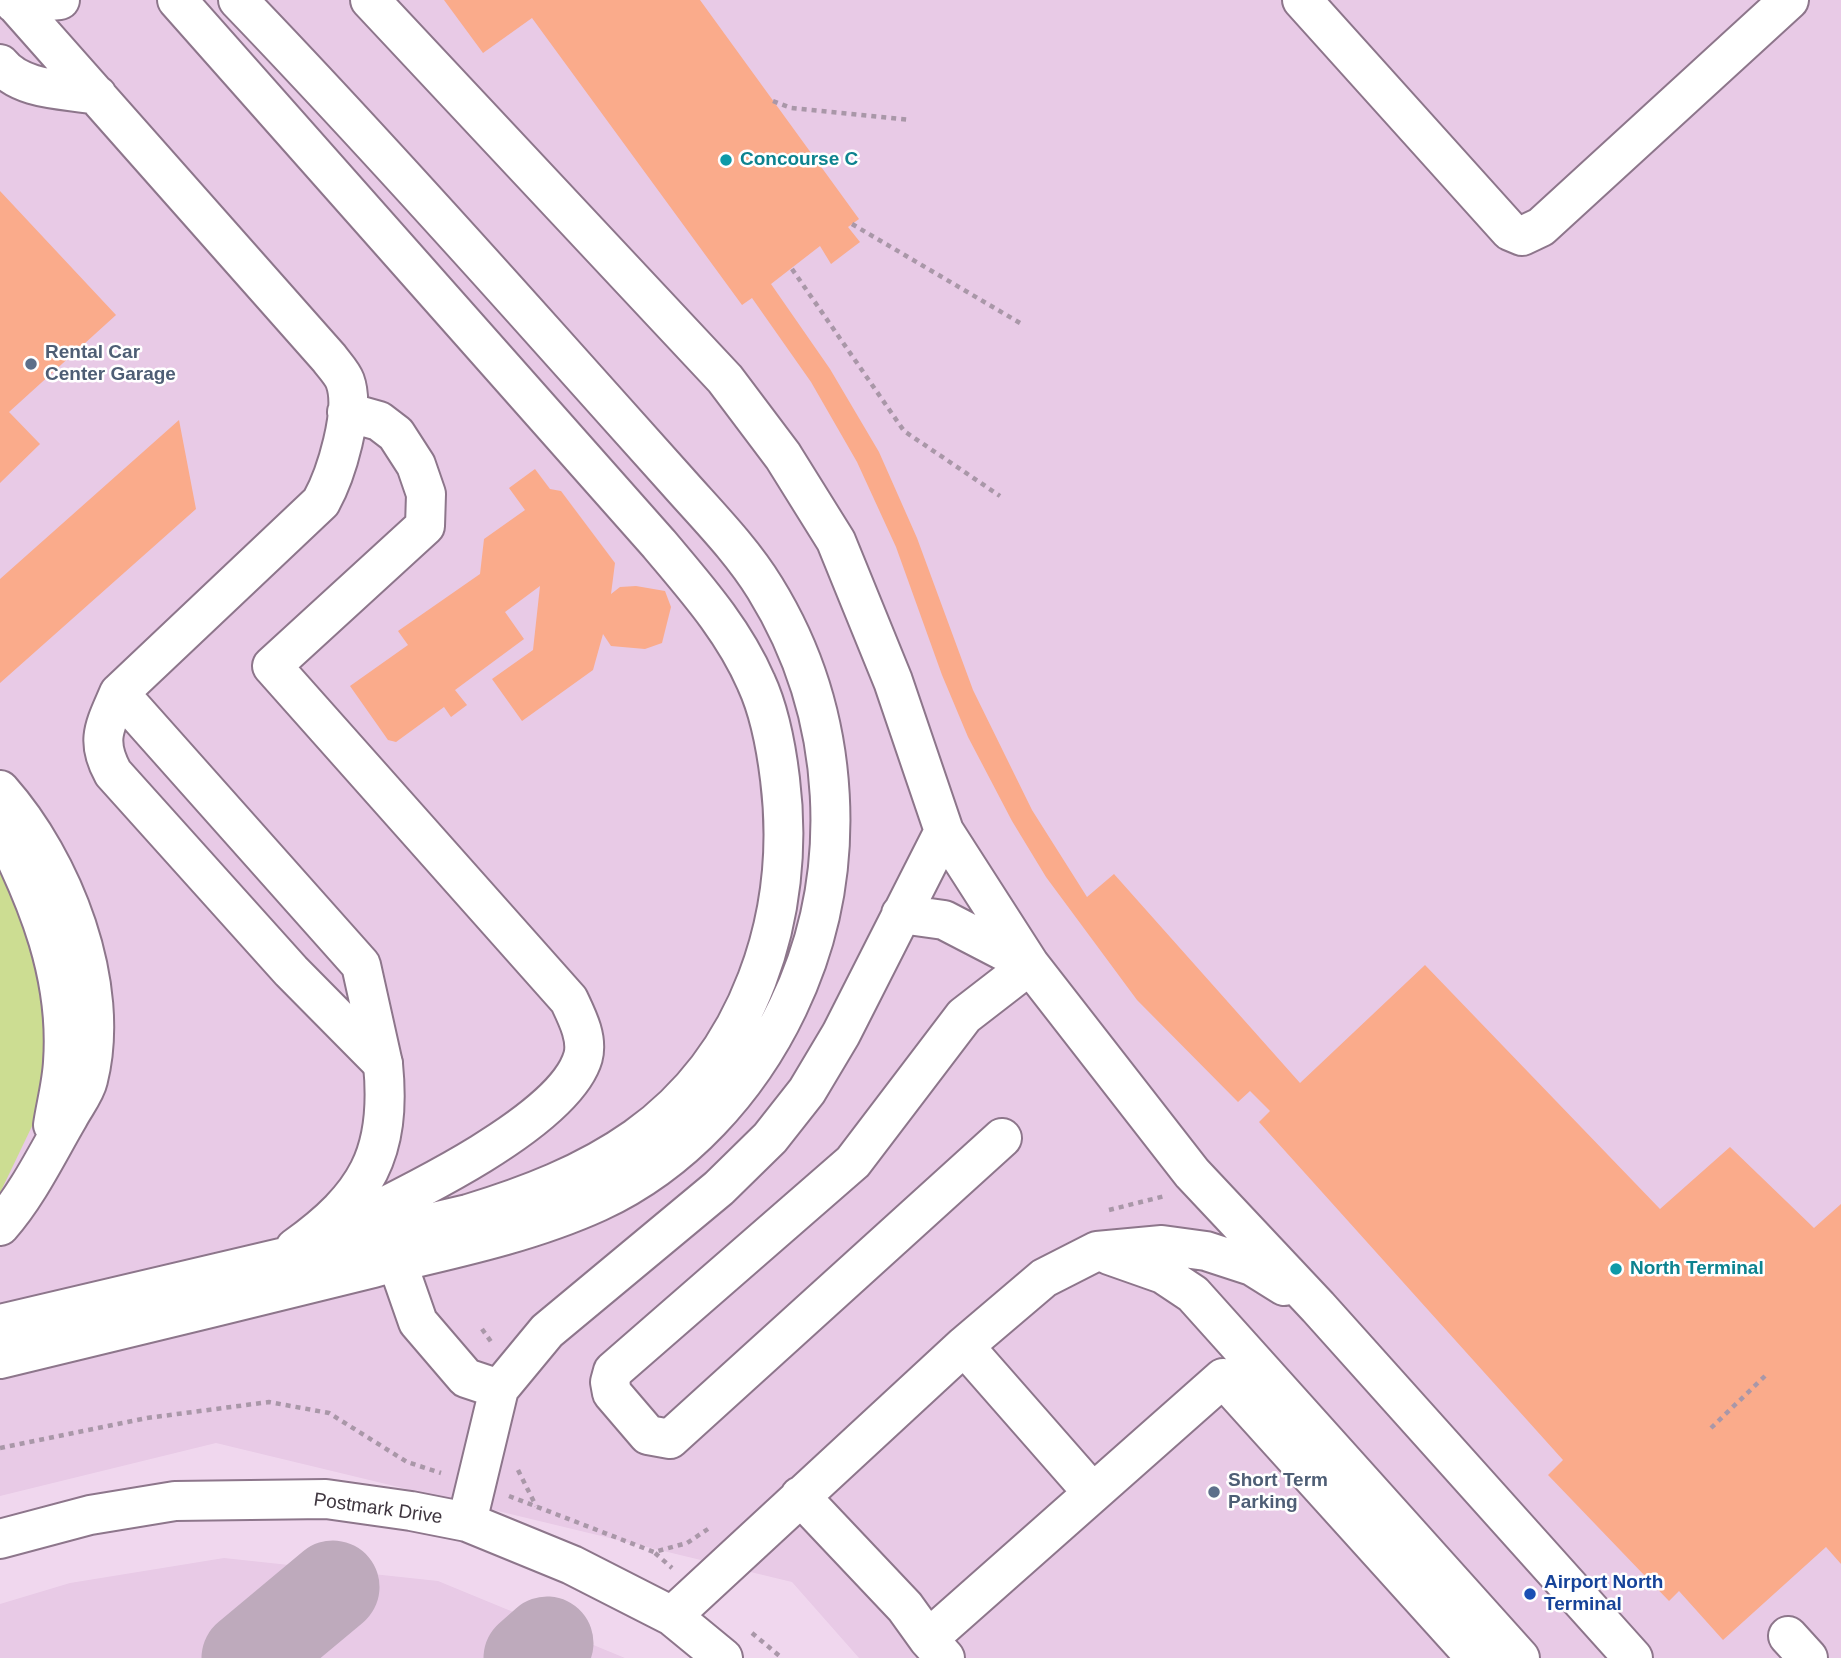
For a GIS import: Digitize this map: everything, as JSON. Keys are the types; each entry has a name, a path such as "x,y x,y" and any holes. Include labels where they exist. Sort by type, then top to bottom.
{"street":[{"path":"13,2 60,0"},
{"path":"0,1324 468,1214 533,1194 583,1170 636,1138 677,1102 717,1058 747,1006 768,953 785,852 783,802 776,751 765,706 756,682 724,624 659,544 177,0"},
{"path":"0,1359 397,1262 547,1221 600,1201 657,1167 704,1127 741,1086 773,1038 797,989 816,937 829,880 831,809 825,756 801,664 775,607 754,572 686,491 300,64 238,0"},
{"path":"369,0 725,379 783,456 836,541 897,692 944,831 1030,965 1192,1173 1318,1307 1633,1658"},
{"path":"1302,0 1510,231 1525,236 1541,227 1789,0"},
{"path":"13,2 329,358 344,380 347,412 334,478 321,502 119,693 105,726 102,753 113,773 291,971 383,1065"},
{"path":"0,64 10,74 25,82 97,95"},
{"path":"285,1255 462,1165 558,1095 575,1076 584,1054 580,1024 569,1000 272,666 425,526 426,494 416,465 396,434 379,421 347,412"},
{"path":"119,693 361,965 383,1065 381,1136 358,1193 331,1222 285,1255"},
{"path":"0,790 47,853 75,914 94,1023 88,1082 26,1191 0,1226"},
{"path":"0,827 31,887 59,975 64,1061 48,1152"},
{"path":"467,1522 499,1389 547,1331 719,1188 770,1138 807,1091 841,1034 944,831"},
{"path":"901,914 944,919 1030,965"},
{"path":"1002,1138 670,1440 648,1435 612,1393 610,1382 613,1371 853,1162 964,1016 1030,965"},
{"path":"672,1616 964,1346 1044,1278 1097,1251 1162,1244 1206,1251 1252,1266 1318,1307"},
{"path":"1097,1251 1163,1274 1193,1294 1520,1658"},
{"path":"397,1262 418,1322 466,1378 499,1389"},
{"path":"964,1346 1093,1493"},
{"path":"800,1496 905,1607 936,1649 1093,1493 1223,1378 1476,1658"},
{"name":"Postmark Drive","path":"0,1539 90,1515 175,1502 228,1499 326,1499 467,1522 572,1565 672,1616 723,1658"}],"path":[{"path":"773,101 790,108 911,120"},
{"path":"852,224 1020,323"},
{"path":"792,268 904,431 1000,496"},
{"path":"1711,1428 1765,1376"}],"shaded area":[{"path":"0,0 1841,0 1841,1658 859,1658 792,1582 216,1443 0,1496"},
{"path":"224,1558 438,1581 625,1658 0,1658 0,1604 70,1583"}],"green space":[{"path":"0,859 37,952 49,1027 34,1122 0,1193"}],"building":[{"name":"North Terminal","path":"444,0 700,0 859,219 848,227 860,242 831,264 820,246 771,284 830,369 879,452 917,538 973,690 1032,810 1087,897 1114,874 1300,1083 1425,965 1660,1209 1730,1147 1814,1228 1841,1204 1841,1564 1826,1547 1723,1640 1679,1591 1669,1601 1548,1475 1563,1460 1259,1122 1270,1111 1250,1091 1238,1102 1137,1000 1046,877 1012,821 968,737 942,675 896,547 857,462 811,382 752,298 742,305 532,18 483,53"},
{"name":"Rental Car Center Garage","path":"0,191 116,315 9,412 40,444 0,483"},
{"path":"179,420 196,509 0,683 0,579"},
{"path":"535,469 550,489 561,491 615,563 611,594 620,587 636,586 665,591 671,607 662,643 645,649 611,646 603,634 593,670 522,721 492,679 533,650 540,586 505,612 524,639 455,690 467,705 451,717 444,707 396,742 388,740 350,686 408,645 398,631 480,574 484,539 525,510 509,488"}],"taxiway":[{"path":"248,1658 333,1587"},
{"path":"530,1658 547,1643"}],"place":[{"name":"Concourse C","path":"726,160"},
{"name":"Rental Car Center Garage","path":"31,364"},
{"name":"North Terminal","path":"1616,1269"},
{"name":"Short Term Parking","path":"1214,1492"},
{"name":"Airport North Terminal","path":"1530,1594"}]}
